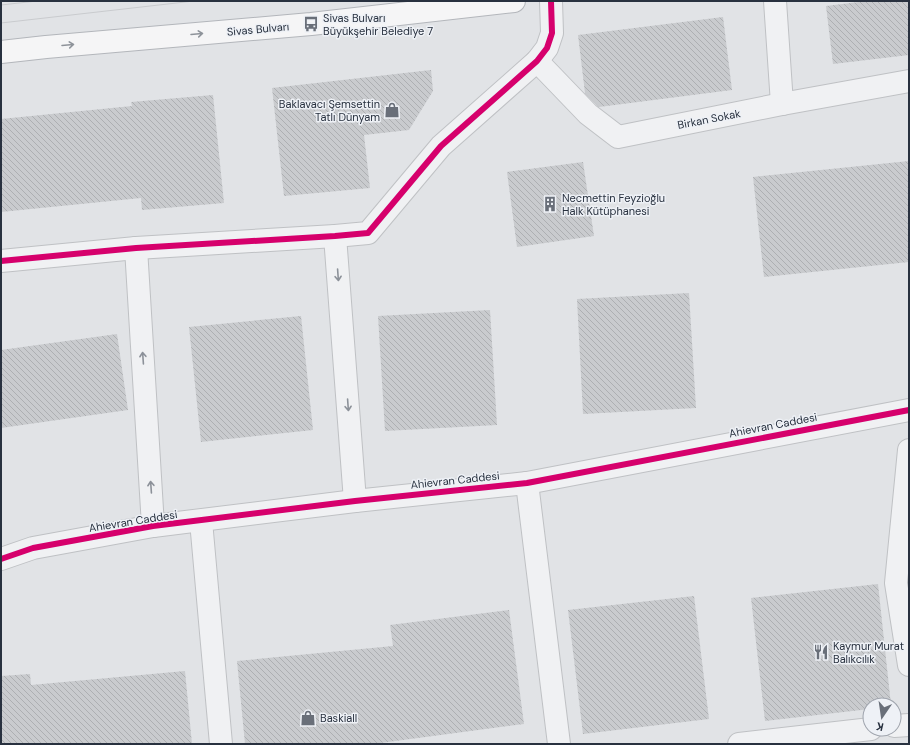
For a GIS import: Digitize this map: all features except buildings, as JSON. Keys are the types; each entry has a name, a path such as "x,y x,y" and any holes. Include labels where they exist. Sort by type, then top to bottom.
{"highway":[{"name":"Sivas Bulvarı","path":"1,52 312,24 514,1"},
{"path":"1,61 46,47"}],"street":[{"path":"1,261 136,248 368,233 441,146 537,61 547,48 552,33 551,1"},
{"path":"775,1 782,104"},
{"name":"Birkan Sokak","path":"537,61 588,114 618,137 782,104 909,81"},
{"path":"335,236 355,501"},
{"path":"136,248 153,526"},
{"name":"Ahievran Caddesi","path":"1,559 33,548 153,526 355,501 527,483 909,410"},
{"path":"909,450 902,582 909,665"},
{"path":"527,483 559,744"},
{"path":"201,521 221,744"},
{"path":"739,744 862,730"}],"tram line":[{"path":"1,5 37,1"},
{"path":"1,23 194,1"}],"cycle path":[{"path":"1,261 136,248 368,233 441,146 537,61 547,48 552,33 551,1"},
{"path":"1,559 33,548 153,526 355,501 527,483 909,410"}],"place":[{"name":"Sivas Bulvarı Büyükşehir Belediye 7","path":"311,24"},
{"name":"Baklavacı Şemsettin Tatlı Dünyam","path":"392,110"},
{"name":"Necmettin Feyzioğlu Halk Kütüphanesi","path":"550,204"},
{"name":"Kaymur Murat Balıkcılık","path":"821,652"},
{"name":"Baskiall","path":"308,718"}]}
